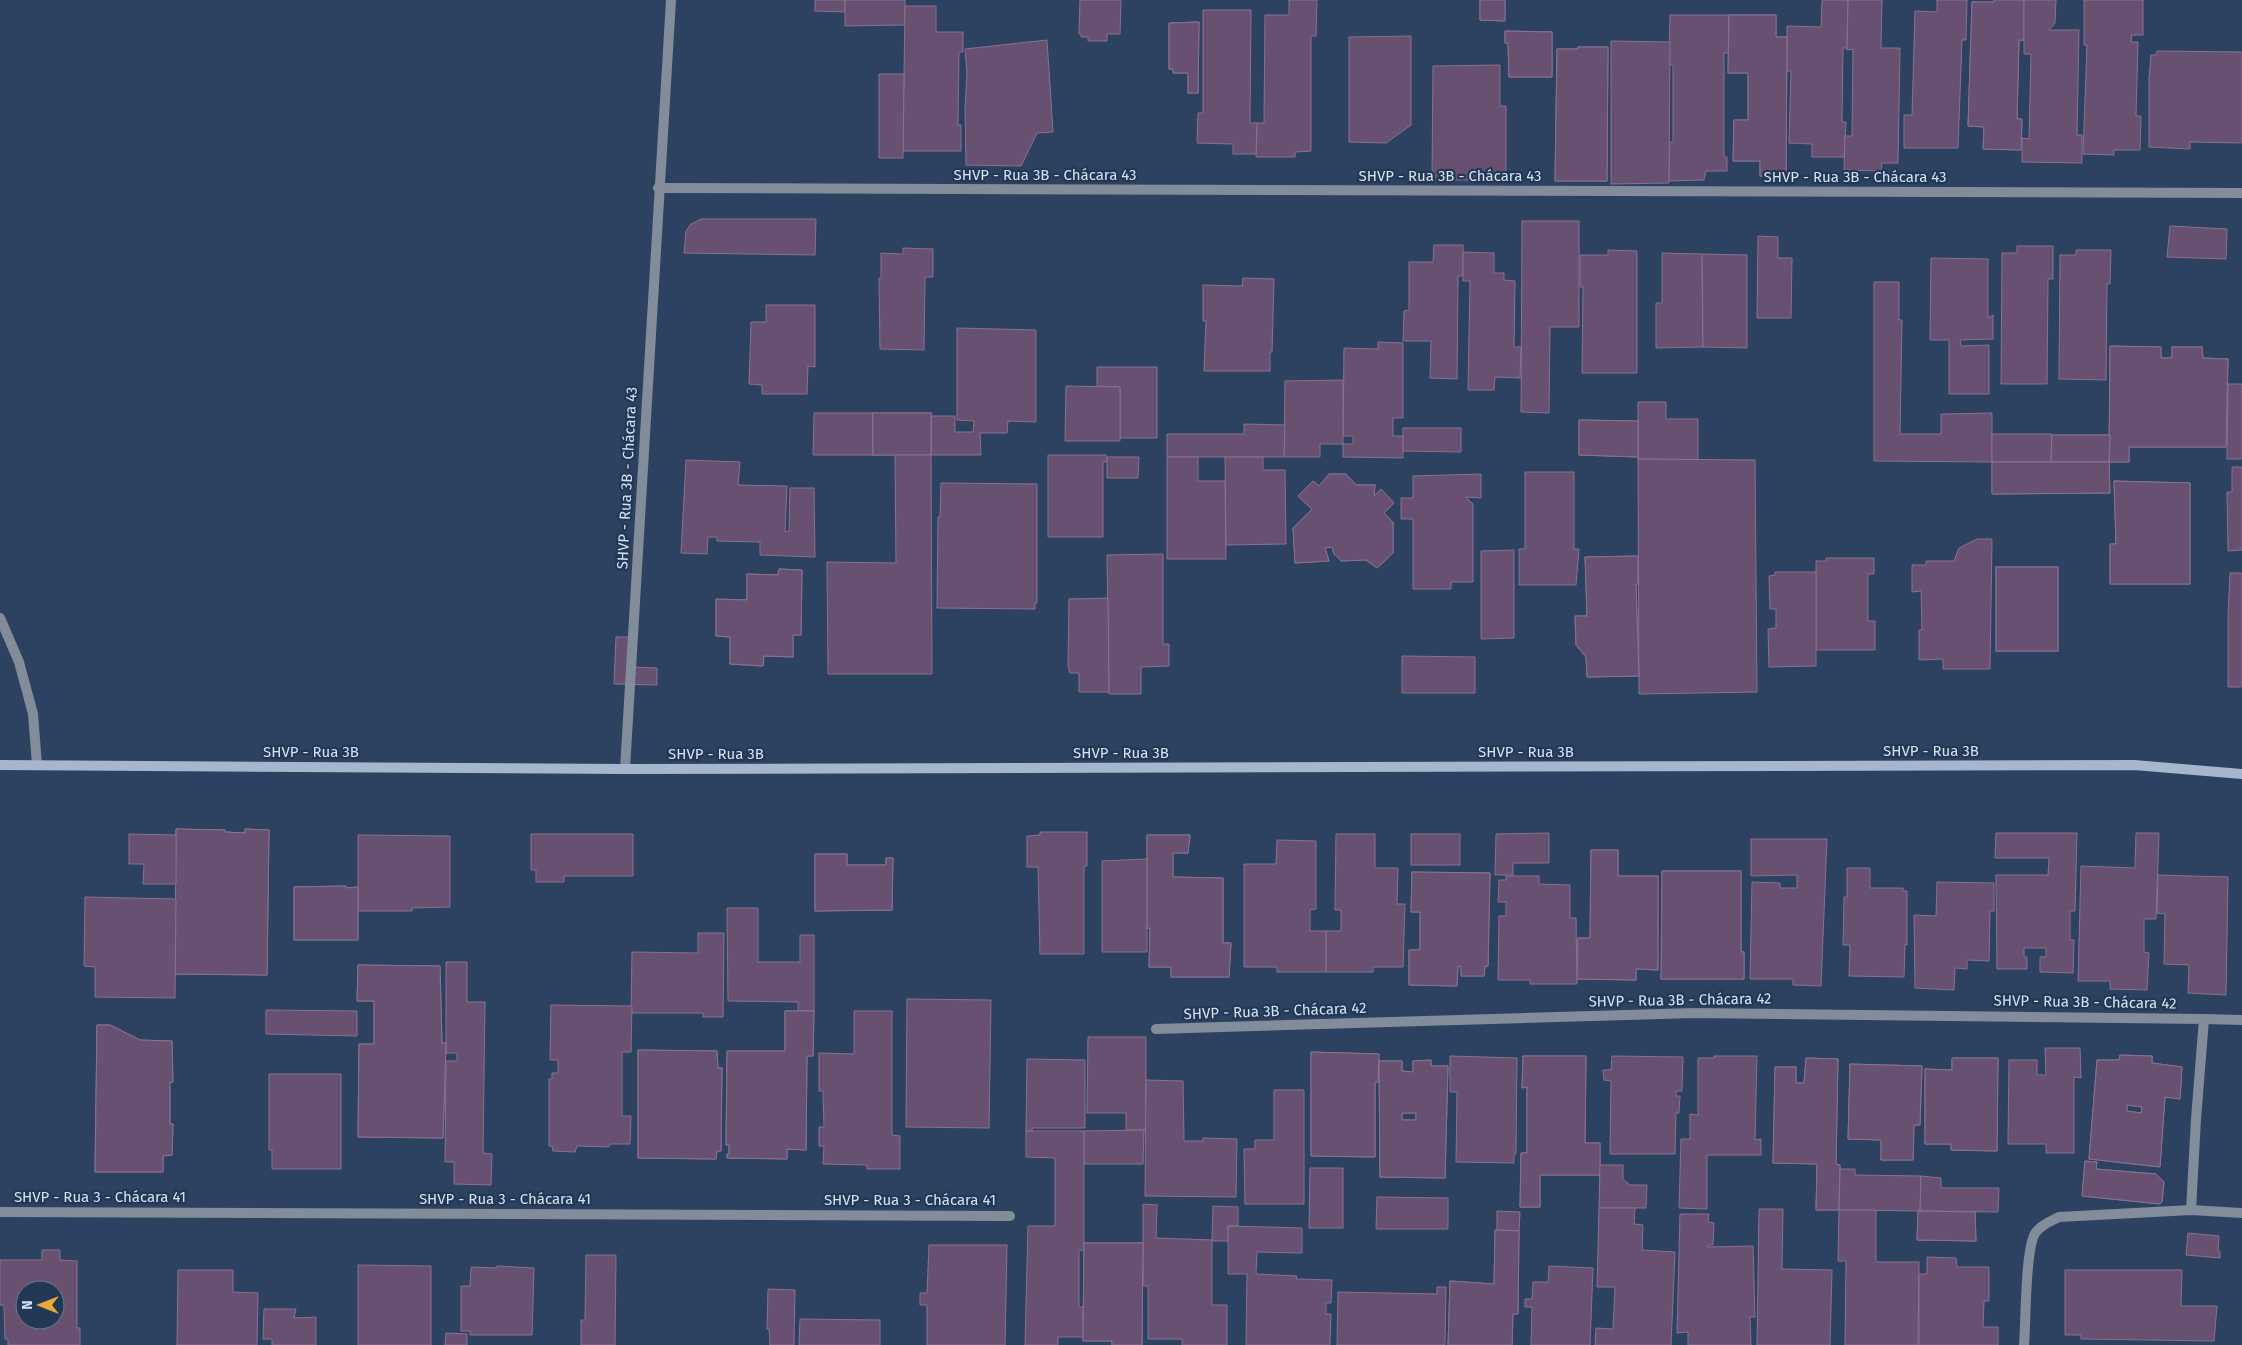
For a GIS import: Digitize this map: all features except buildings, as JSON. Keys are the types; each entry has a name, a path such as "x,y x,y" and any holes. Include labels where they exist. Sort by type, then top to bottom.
{"street":[{"name":"SHVP - Rua 3B - Chácara 43","path":"625,769 658,188 671,0"},
{"name":"SHVP - Rua 3B - Chácara 43","path":"658,188 2242,194"},
{"path":"0,618 19,662 34,714 37,765"},
{"name":"SHVP - Rua 3B","path":"0,765 625,769 2134,765 2242,774"},
{"name":"SHVP - Rua 3B - Chácara 42","path":"1156,1029 1694,1013 2242,1020"},
{"path":"2191,1210 2204,1019"},
{"path":"2024,1345 2030,1250 2035,1233 2045,1224 2059,1217 2191,1210 2242,1213"},
{"name":"SHVP - Rua 3 - Chácara 41","path":"0,1212 1010,1216"}]}
